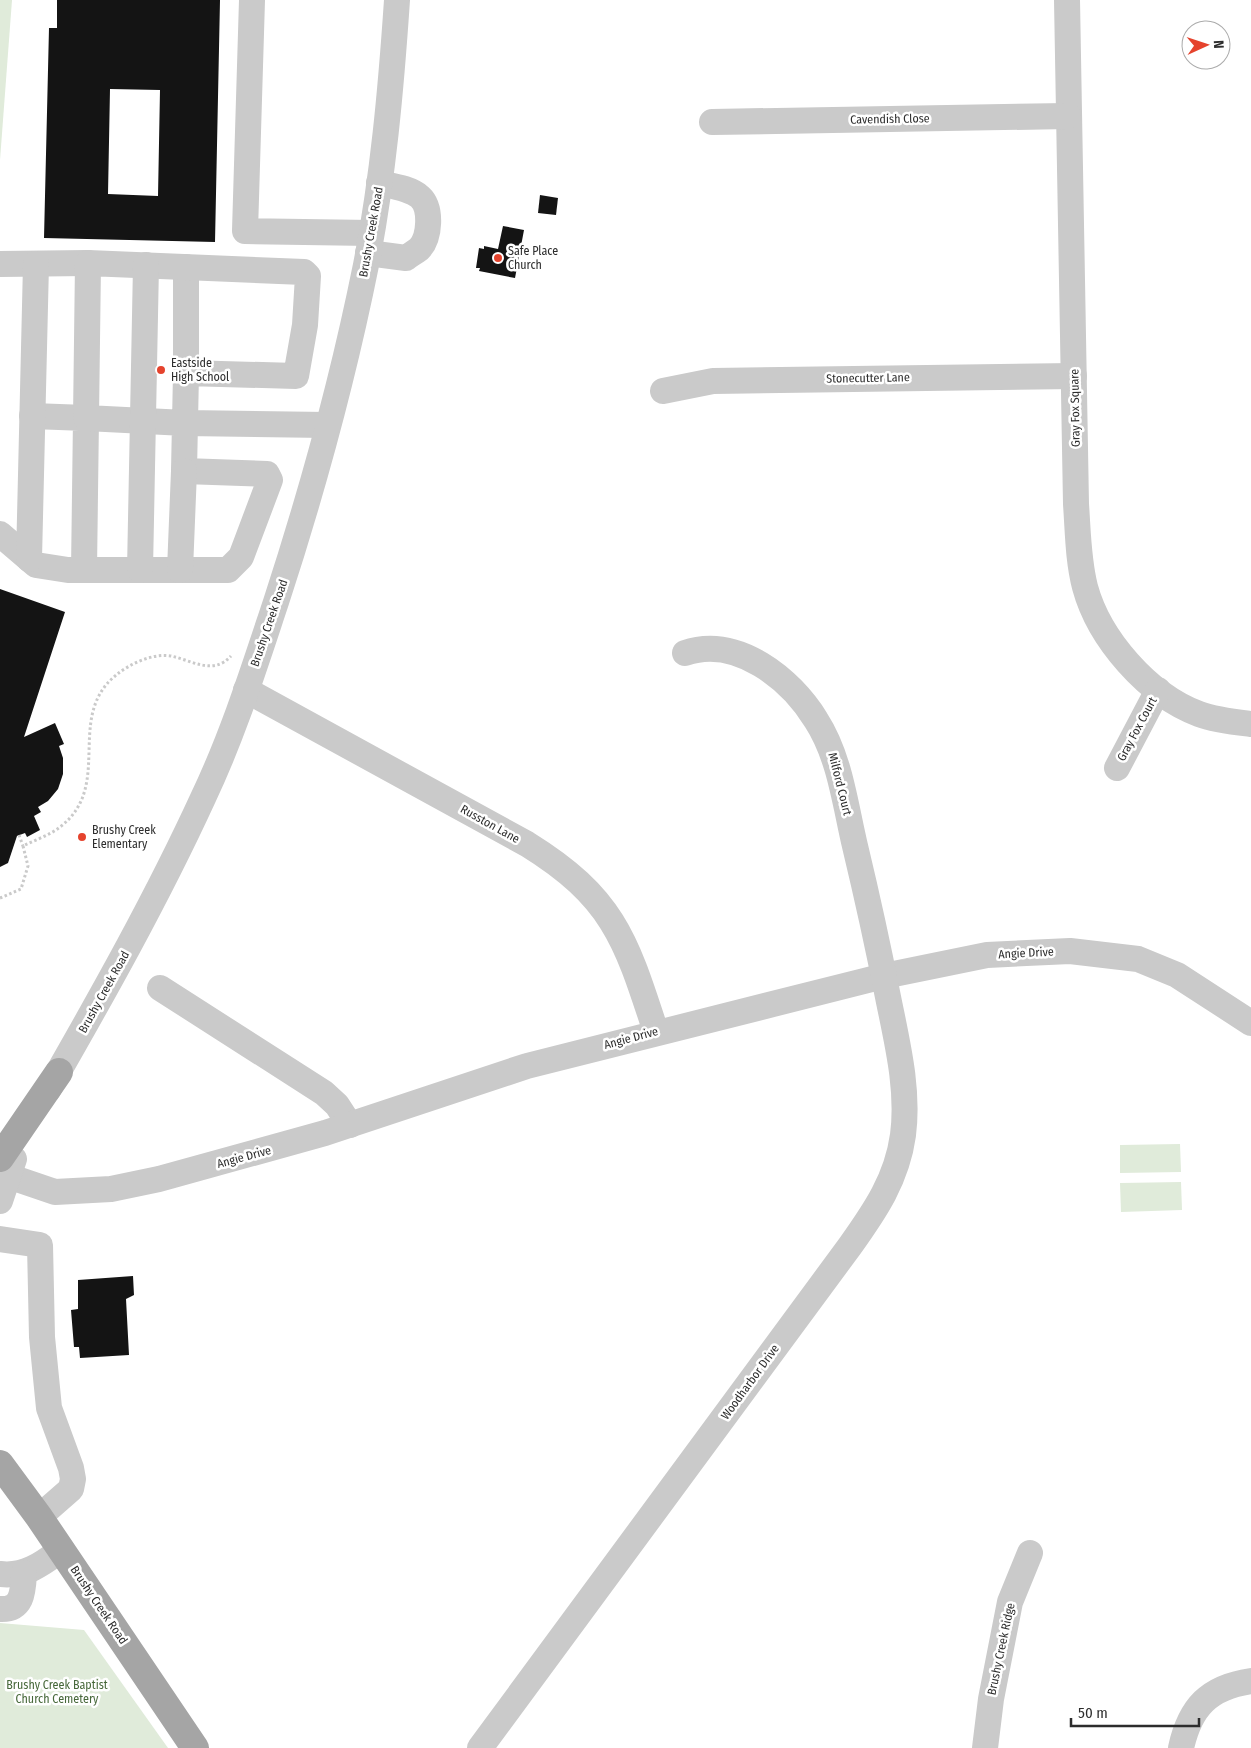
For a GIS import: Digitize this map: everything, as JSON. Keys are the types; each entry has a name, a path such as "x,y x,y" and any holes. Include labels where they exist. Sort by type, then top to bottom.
{"main road":[{"path":"4,1167 59,1072"},
{"name":"Brushy Creek Road","path":"0,1464 39,1517 194,1748"}],"street":[{"path":"242,269 245,231 252,0"},
{"name":"Brushy Creek Road","path":"59,1072 116,972 196,813 246,690 298,535 344,364 369,243 379,182 393,62 397,0"},
{"name":"Gray Fox Square","path":"1067,0 1076,504 1079,556 1085,588 1097,618 1118,652 1158,690 1201,715 1251,724"},
{"name":"Cavendish Close","path":"712,122 1068,116"},
{"path":"245,231 369,243 406,258 420,248 426,232 428,212 421,198 406,189 379,182"},
{"path":"0,264 88,263 146,265 304,272 308,276 305,325 296,376 186,373"},
{"path":"84,570 88,263"},
{"path":"29,559 36,264"},
{"path":"140,570 146,265"},
{"path":"180,570 186,373 186,267"},
{"name":"Stonecutter Lane","path":"663,391 713,381 1074,376"},
{"path":"32,416 142,419 185,423 327,425"},
{"path":"0,534 36,565 68,570 228,570 241,557 270,480 267,474 184,471"},
{"name":"Milford Court","path":"685,653 702,650 723,651 739,655 764,666 789,685 817,721 833,754 884,976"},
{"name":"Russton Lane","path":"246,690 527,844 567,871 597,900 621,935 634,964 656,1032"},
{"name":"Gray Fox Court","path":"1116,768 1158,690"},
{"name":"Angie Drive","path":"4,1167 54,1192 111,1189 240,1158 350,1125 527,1066 884,976 987,955 1070,951 1138,959 1177,975 1251,1023"},
{"name":"Woodharbor Drive","path":"480,1748 881,1202 899,1157 904,1110 901,1060 884,976"},
{"path":"160,988 324,1093 337,1104 350,1125"},
{"path":"0,1201 4,1167"},
{"path":"0,1239 40,1245 42,1337 49,1408 71,1468 73,1479 71,1489 39,1517"},
{"path":"0,1609 12,1608 19,1602 22,1596 12,1574 61,1550"},
{"name":"Brushy Creek Ridge","path":"985,1748 991,1699 1010,1602 1030,1553"},
{"path":"1180,1748 1188,1722 1202,1702 1220,1689 1251,1680"}],"path":[{"path":"23,846 59,827 82,800 89,778 89,729 92,712 100,694 115,675 136,663 159,656 171,656 205,667 220,664 231,656"},
{"path":"0,898 21,889 28,866 18,835"}],"green space":[{"path":"0,0 12,0 0,160"},
{"path":"1180,1144 1181,1172 1120,1173 1120,1145"},
{"path":"1181,1182 1182,1210 1121,1212 1120,1183"},
{"name":"Brushy Creek Baptist Church Cemetery","path":"0,1623 84,1630 168,1748 0,1748"}],"building":[{"path":"57,0 220,0 215,242 44,238 49,28 57,28","holes":["110,89 160,90 158,196 108,194"]},
{"path":"540,195 558,198 556,215 538,213"},
{"name":"Safe Place Church","path":"503,226 524,230 515,278 479,271 480,268 476,268 479,248 484,249 484,246 498,249"},
{"path":"0,589 65,612 24,737 55,723 64,744 59,746 63,758 63,774 58,789 48,801 38,807 41,812 34,816 40,830 27,837 25,833 17,836 8,863 0,867"},
{"path":"133,1276 134,1295 126,1299 129,1355 80,1358 79,1347 74,1347 71,1310 78,1309 78,1280"}],"place":[{"name":"Safe Place Church","path":"498,258"},
{"name":"Eastside High School","path":"161,370"},
{"name":"Brushy Creek Elementary","path":"82,837"}]}
